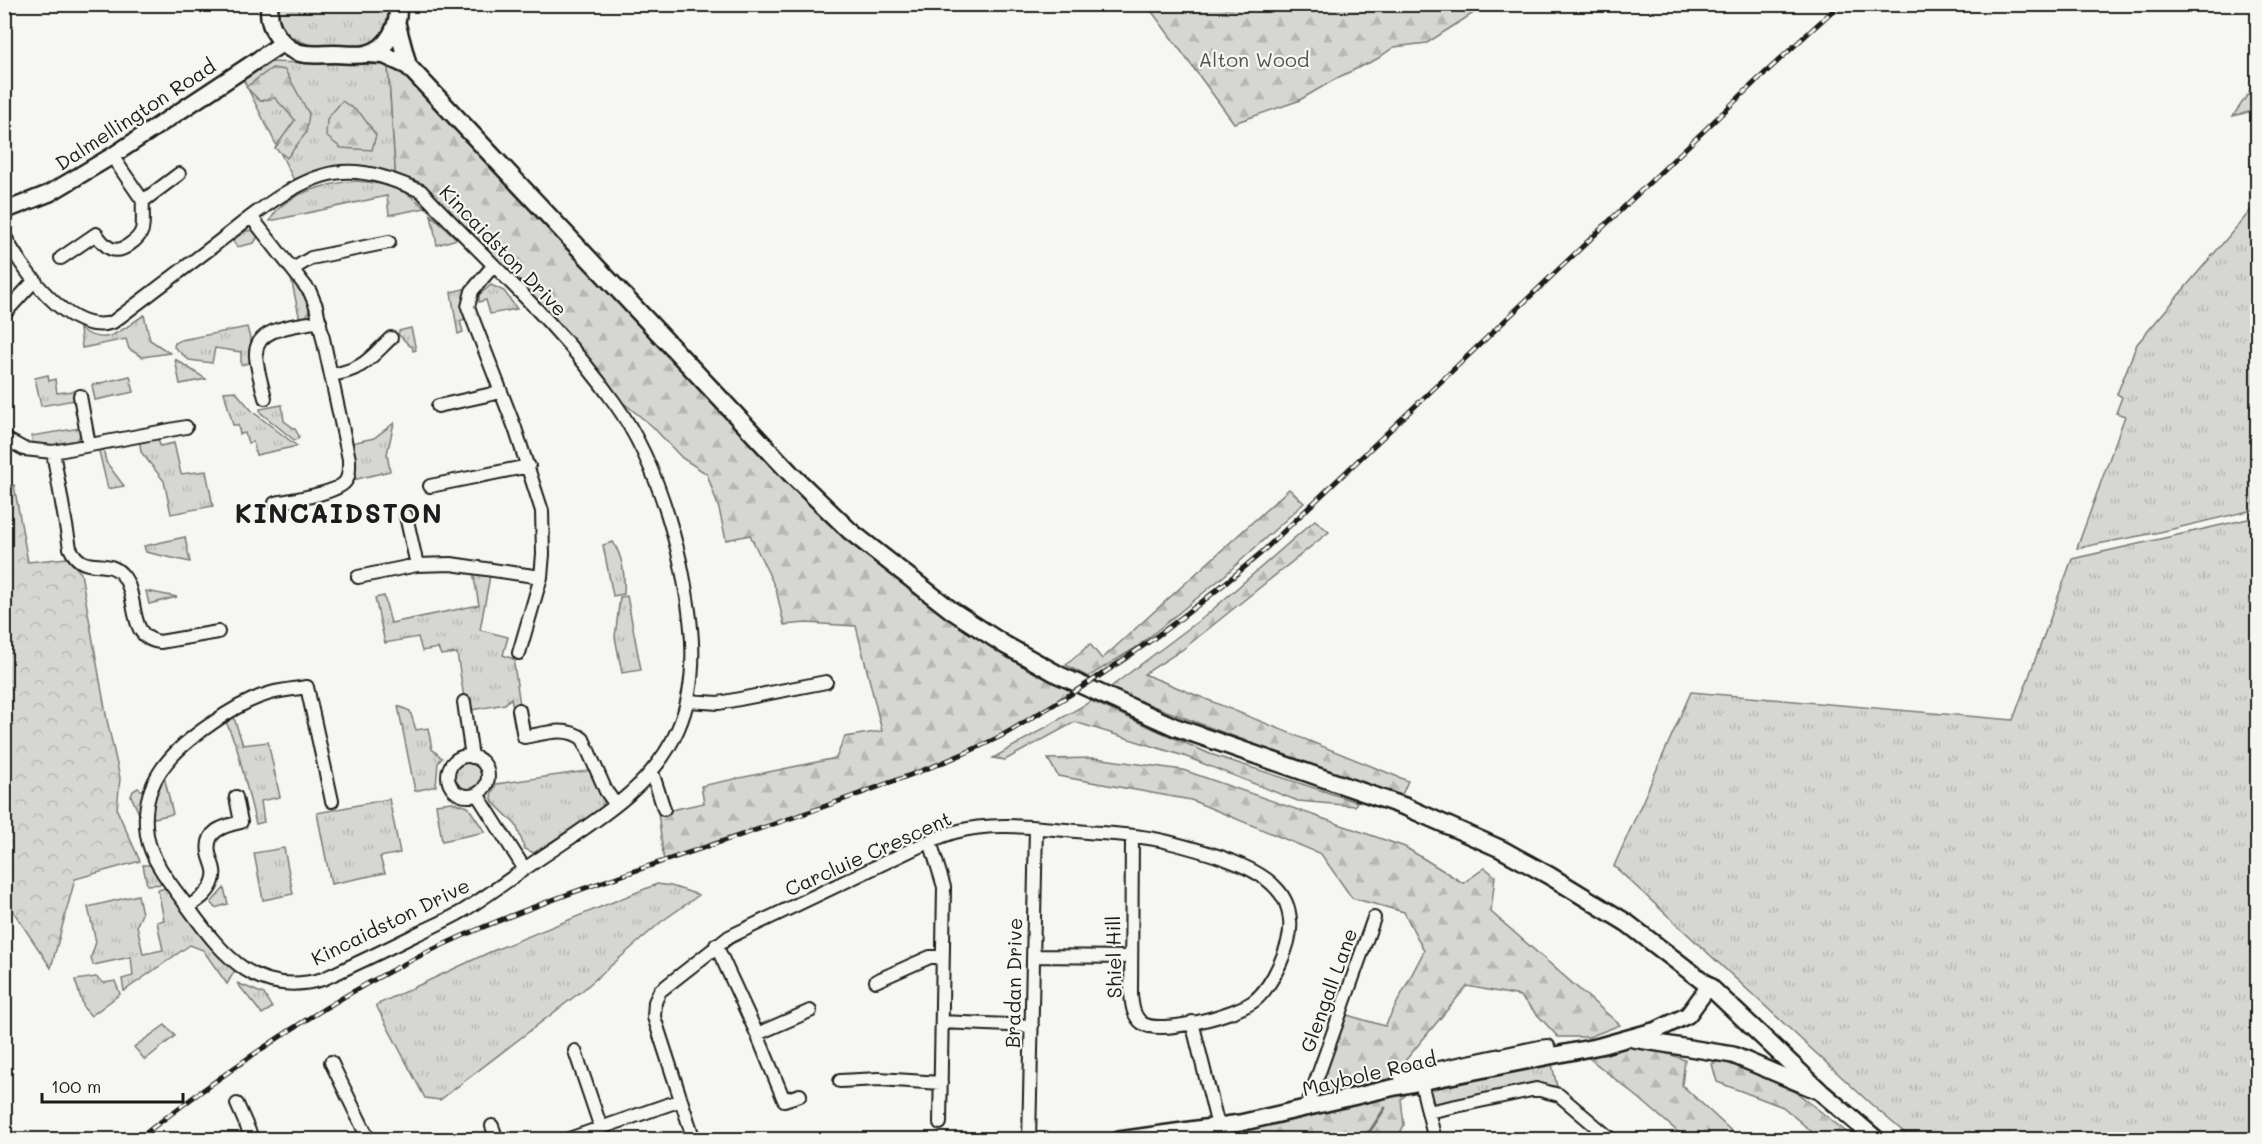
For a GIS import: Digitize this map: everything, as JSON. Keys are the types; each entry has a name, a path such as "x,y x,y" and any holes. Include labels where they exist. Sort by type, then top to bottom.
{"highway":[{"path":"270,4 268,11 272,28 283,43 292,50 305,54 384,55 408,66 792,475 850,531 951,610 1005,645 1059,675 1137,711 1175,727 1406,807 1501,849 1550,876 1627,923 1710,986 1822,1093 1877,1140"},
{"path":"368,54 389,39 397,25 399,14 397,4"},
{"path":"397,25 408,66"}],"main road":[{"name":"Dalmellington Road","path":"4,211 50,193 112,156 283,43"},
{"name":"Maybole Road","path":"1119,1140 1218,1126 1306,1109 1627,1038 1657,1030 1688,1015 1710,986"},
{"name":"Maybole Road","path":"1627,1038 1733,1055 1822,1093"}],"street":[{"path":"61,258 96,234 105,247 117,251 126,248 137,239 141,232 143,201 112,156"},
{"name":"Kincaidston Drive","path":"4,235 12,250 35,280 66,312 84,322 106,325 297,186 319,177 341,172 380,176 421,192 545,320 615,403 641,449 657,485 685,584 691,625 692,675 687,700 678,729 664,756 652,772 616,805 462,912 323,979 298,984 269,981 248,972 213,942 155,860 147,836 147,808 157,777 174,753 193,736 228,712 271,693 307,687 332,801"},
{"path":"143,201 179,174"},
{"path":"252,218 310,292 316,306 349,459 349,471 345,482 336,489 275,503"},
{"path":"293,269 311,258 390,242"},
{"path":"493,266 472,291 468,307 529,466 542,511 541,577 519,653"},
{"path":"4,314 35,280"},
{"path":"265,398 257,363 257,344 268,333 320,321"},
{"path":"331,375 347,373 362,366 391,338"},
{"path":"438,406 501,392"},
{"path":"80,396 89,445"},
{"path":"4,438 24,449 53,452 186,427"},
{"path":"53,452 70,548 84,564 114,567 123,574 129,584 137,624 143,635 152,641 160,642 218,632"},
{"path":"430,486 529,466"},
{"path":"406,516 417,565"},
{"path":"358,577 417,565 451,564 541,577"},
{"path":"687,700 719,703 826,681"},
{"path":"464,702 472,757"},
{"path":"519,710 524,737 562,731 580,736 587,746 606,791 616,805"},
{"path":"472,757 482,763 487,774 485,785 477,794 471,796 460,794 451,787 449,770 456,761 472,757"},
{"path":"652,772 664,808"},
{"path":"477,794 524,868"},
{"path":"188,907 204,897 213,880 214,865 209,853 213,834 220,826 241,822 236,797"},
{"name":"Carcluie Crescent","path":"694,1140 654,1017 655,1002 660,991 729,936 930,841 956,832 980,827 1036,828 1132,836 1205,852 1240,865 1275,886 1287,902 1291,922 1289,939 1270,983 1257,999 1244,1009 1191,1022"},
{"name":"Bradan Drive","path":"1029,1140 1036,828"},
{"name":"Shiel Hill","path":"1132,836 1131,994 1134,1013 1141,1023 1161,1029 1191,1022"},
{"path":"930,841 944,887 940,1124"},
{"name":"Glengall Lane","path":"1306,1109 1374,918"},
{"path":"716,945 784,1100 800,1095"},
{"path":"1033,956 1131,957"},
{"path":"876,981 930,957 943,957"},
{"path":"757,1034 810,1011"},
{"path":"942,1022 1032,1026"},
{"path":"1191,1022 1218,1126"},
{"path":"1402,1086 1401,1076 1539,1047 1548,1046 1550,1056"},
{"path":"575,1051 601,1128"},
{"path":"331,1062 369,1140"},
{"path":"840,1081 879,1079 941,1083"},
{"path":"1421,1082 1435,1140"},
{"path":"1428,1112 1536,1089 1559,1095 1598,1135 1612,1140"},
{"path":"566,1140 681,1100"},
{"path":"237,1104 253,1140"},
{"path":"492,1126 497,1140"}],"green space":[{"path":"391,4 389,23 384,36 372,44 359,47 345,49 314,46 289,35 279,22 280,5"},
{"name":"Alton Wood","path":"1147,5 1486,5 1427,43 1394,47 1377,59 1339,77 1298,101 1234,123"},
{"path":"392,58 850,531 1059,675 1074,693 992,741 956,757 901,779 664,862 658,812 704,803 701,786 836,758 845,737 882,731 856,626 806,623 784,625 776,589 750,535 726,540 719,509 707,474 682,458 652,426 600,384 421,192 396,181 388,65"},
{"path":"267,62 388,65 396,181 362,173 297,186 243,79"},
{"path":"272,68 285,70 309,114 306,133 287,158 275,148 295,120 275,98 260,101 246,87"},
{"path":"2257,81 2257,110 2233,116"},
{"path":"342,101 360,113 376,135 372,150 341,148 326,136 327,119"},
{"path":"356,181 393,187 409,195 425,208 389,215 387,196 270,221 276,212 295,197 320,187"},
{"path":"2257,203 2258,467 2254,473 2257,509 2160,532 2077,548 2125,416 2116,413 2122,397 2117,394 2137,344"},
{"path":"431,215 457,239 437,245"},
{"path":"253,230 260,233 254,243 237,247 232,240 246,231"},
{"path":"291,278 308,300 307,316 300,320"},
{"path":"491,285 504,291 517,309 490,314 486,300 479,302 479,295"},
{"path":"467,288 463,303 467,318 460,321 463,332 458,334 451,292"},
{"path":"144,315 150,340 170,353 142,357 129,349 126,339 82,348 80,329 98,337 106,337 121,331"},
{"path":"247,327 251,342 249,363 241,365 241,352 215,348 212,363 189,360 174,347 175,343 181,340"},
{"path":"411,328 416,350 413,351 412,346 398,334 399,331"},
{"path":"175,359 206,379 180,384"},
{"path":"48,375 49,381 55,379 57,393 73,391 75,400 41,406 35,378"},
{"path":"130,376 134,392 95,400 92,385"},
{"path":"235,391 253,412 297,446 256,455 253,442 248,443 245,433 240,434 238,425 233,425 224,392"},
{"path":"282,405 284,421 295,429 299,436 298,439 294,440 261,413 260,409"},
{"path":"394,423 387,454 390,471 345,482 347,444 374,438"},
{"path":"80,428 77,440 64,445 34,445 31,436"},
{"path":"157,433 160,446 174,443 181,474 206,471 213,506 171,514 164,481 141,452 139,436"},
{"path":"97,443 102,443 106,462 124,486 108,489"},
{"path":"14,485 28,562 67,558 81,573 107,720 120,778 117,810 140,861 75,879 51,968 5,899 4,489"},
{"path":"1289,489 1304,503 1224,576 1137,647 1088,677 1066,665 1090,644 1102,659"},
{"path":"2257,517 2257,1139 1912,1139 1872,1105 1614,866 1691,692 2013,720 2072,559"},
{"path":"1315,520 1329,532 1182,650 1144,674 1408,781 1400,799 1108,689 1204,617"},
{"path":"185,537 190,562 146,552 144,546"},
{"path":"613,542 624,574 624,594 613,596 603,545"},
{"path":"472,567 491,570 480,630 508,637 503,655 516,660 514,664 520,705 513,707 511,698 505,704 466,711 457,653 441,655 438,648 422,651 418,637 385,643 375,598 384,596 391,623 479,605"},
{"path":"146,591 177,597 149,604"},
{"path":"627,596 641,670 622,673 615,637 620,597"},
{"path":"1091,701 1210,754 1357,802 1355,806 1298,801 1184,756 1075,722 1005,760 993,758"},
{"path":"398,706 410,711 416,730 428,728 432,749 442,758 438,763 436,786 415,791"},
{"path":"233,715 243,745 268,742 280,797 261,801 264,822 256,824 237,748 225,719"},
{"path":"1095,758 1183,770 1405,847 1463,883 1485,868 1495,876 1491,912 1620,1025 1589,1037 1558,1037 1520,996 1467,986 1390,1079 1325,1092 1323,1081 1347,1015 1385,1026 1424,951 1404,912 1352,898 1321,854 1191,800 1058,776 1048,759"},
{"path":"468,762 478,766 482,776 478,786 468,790 458,786 454,776 458,766"},
{"path":"593,770 605,800 600,811 534,853 525,849 516,825 493,802 491,795 496,784"},
{"path":"163,772 173,814 150,819 152,802"},
{"path":"138,788 144,792 140,816 131,796"},
{"path":"389,799 400,853 380,857 385,873 331,884 317,813"},
{"path":"452,802 468,807 485,832 442,841 436,804"},
{"path":"284,848 293,894 263,900 254,853"},
{"path":"143,865 150,865 165,884 147,885"},
{"path":"657,884 699,895 661,922 583,990 440,1100 425,1098 376,1005 490,952"},
{"path":"173,886 238,965 227,984 203,950 190,945 124,991 122,979 133,976 131,957 93,965 91,957 96,942 88,907 138,895 142,914 137,925 143,954 163,950 157,922 164,920 158,890"},
{"path":"224,888 228,904 215,908 211,903"},
{"path":"96,977 104,983 115,981 120,994 91,1016 84,1008 75,980"},
{"path":"237,983 264,994 272,1008 262,1014"},
{"path":"165,1025 175,1036 145,1060 134,1047"},
{"path":"1627,1038 1685,1060 1682,1085 1740,1139 1686,1139 1579,1050"},
{"path":"1550,1056 1559,1095 1547,1091 1428,1112 1421,1082"},
{"path":"1720,1061 1759,1073 1796,1092 1855,1139 1820,1139 1783,1107 1717,1082 1712,1064"},
{"path":"1421,1082 1401,1099 1404,1125 1397,1139 1209,1140 1218,1126"}],"waterway":[{"path":"1353,1140 1370,1131 1385,1108"}],"railway":[{"path":"137,1140 218,1079 302,1022 390,971 435,949 481,928 574,892 809,812 942,763 1006,734 1100,675 1183,617 1261,553 1753,84 1840,4"}],"district":[{"name":"KINCAIDSTON","path":"339,513"}]}
